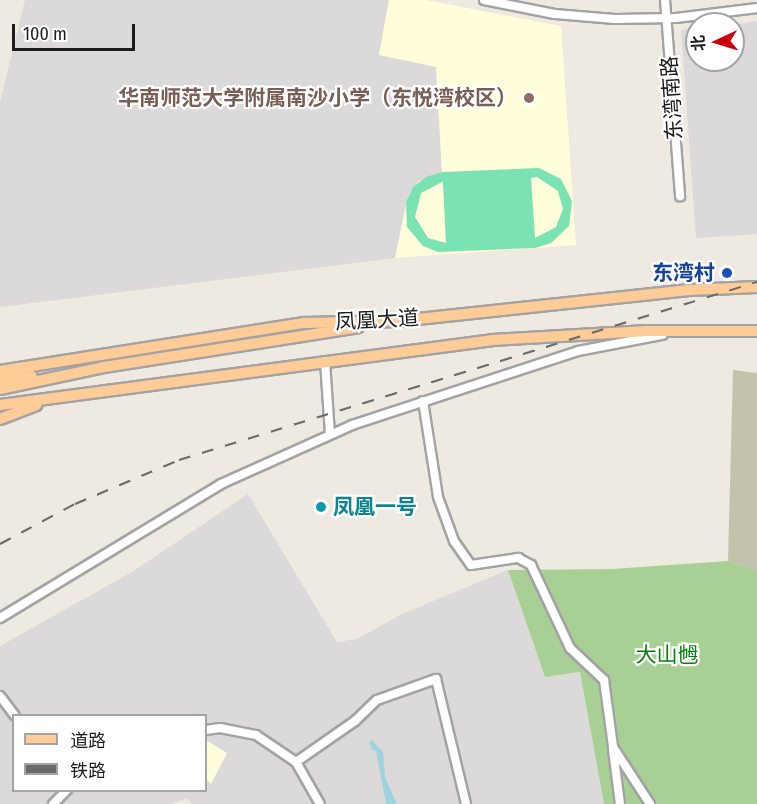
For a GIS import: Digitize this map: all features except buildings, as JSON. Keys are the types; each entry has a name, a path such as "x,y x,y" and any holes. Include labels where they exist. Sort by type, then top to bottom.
{"main road":[{"name":"凤凰大道","path":"0,371 304,323 399,321 689,290 757,287"},
{"path":"0,380 104,367 399,321"},
{"name":"凤凰大道","path":"0,405 492,340 757,331"},
{"path":"0,389 104,367"},
{"path":"0,418 52,399"}],"street":[{"path":"484,0 585,17 666,18 757,8"},
{"name":"东湾南路","path":"665,0 680,195"},
{"name":"凤凰大道","path":"0,618 221,484 330,434 578,351 686,332"},
{"path":"325,361 330,434"},
{"path":"423,401 438,497 454,541 471,565 518,558 531,565 570,648 604,680 620,804"},
{"path":"296,762 355,721 377,700 436,679 466,804"},
{"path":"0,696 14,714"},
{"path":"207,730 220,728 256,735 296,762 320,804"},
{"path":"613,747 650,804"},
{"path":"53,804 65,792"}],"shaded area":[{"path":"25,0 389,0 379,55 436,66 442,172 434,174 406,202 395,258 0,307 0,102"},
{"name":"华南师范大学附属南沙小学（东悦湾校区）","path":"389,0 426,0 561,26 576,245 395,258 409,194 419,181 442,172 436,67 379,55"},
{"path":"757,21 757,234 696,238 681,30 685,30 685,72 745,72 745,23"},
{"path":"733,370 757,373 757,571 728,561"},
{"path":"248,494 337,642 357,639 402,614 508,570 545,677 580,672 604,804 192,804 187,798 172,804 0,804 0,646 132,572"},
{"path":"207,741 227,753 211,784 207,780"}],"green space":[{"path":"539,168 561,179 572,201 569,226 551,243 535,248 438,252 423,246 407,227 406,202 413,187 426,177 442,172","holes":["537,177 558,191 563,209 556,227 535,238 531,178","443,183 446,243 428,238 415,217 421,193"]},
{"name":"大山乸","path":"728,561 757,571 757,804 604,804 580,672 545,677 508,570 612,569"}],"water":[{"path":"372,740 383,752 385,777 397,804 386,804 376,751 372,750 369,742"}],"railway":[{"path":"0,544 75,504 179,460 757,282"}],"place":[{"name":"华南师范大学附属南沙小学（东悦湾校区）","path":"529,98"},
{"name":"东湾村","path":"727,273"},
{"name":"凤凰一号","path":"321,507"}]}
